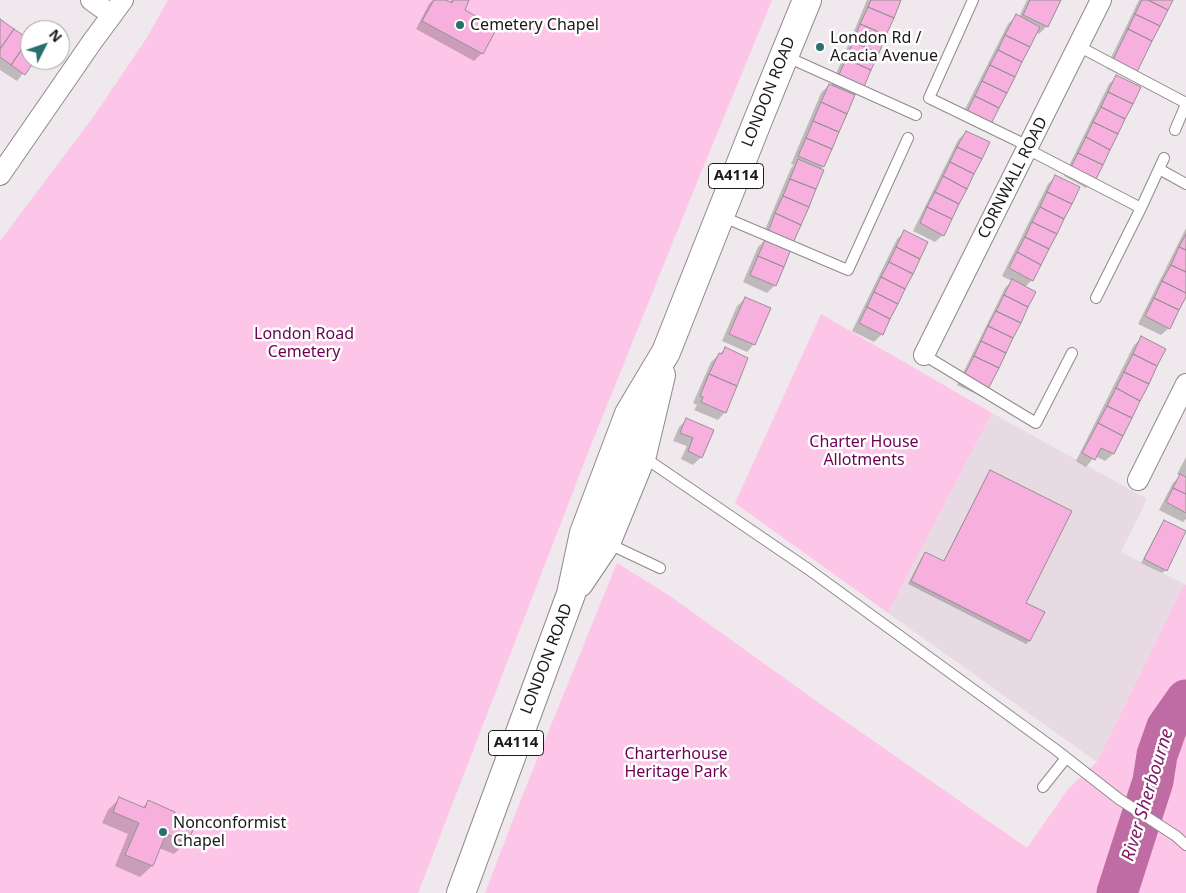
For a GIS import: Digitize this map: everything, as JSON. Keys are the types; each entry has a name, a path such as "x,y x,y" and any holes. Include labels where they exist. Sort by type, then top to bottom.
{"highway":[{"name":"LONDON ROAD","path":"461,893 572,594 584,533 629,414 666,352 807,0"},
{"name":"LONDON ROAD","path":"572,594 606,543 642,455 666,352"}],"street":[{"path":"0,175 118,7 91,0"},
{"name":"CORNWALL ROAD","path":"924,356 1101,0"},
{"path":"1138,480 1186,384"}],"lane":[{"path":"973,0 929,98 1141,208"},
{"path":"1078,46 1186,103 1175,130"},
{"path":"784,56 916,115"},
{"path":"720,216 848,270 908,138"},
{"path":"1096,298 1164,158"},
{"path":"1159,169 1186,184"},
{"path":"924,356 1036,423 1072,353"},
{"path":"642,455 808,569 1119,799 1176,836 1186,845"},
{"path":"606,543 660,568"},
{"path":"1043,787 1066,758"}],"shaded area":[{"path":"992,413 1147,499 1121,552 1184,584 1097,762 888,613"}],"green space":[{"name":"London Road Cemetery","path":"168,0 772,0 591,445 418,893 0,893 0,241 94,116 146,39"},
{"name":"Charter House Allotments","path":"821,314 992,413 888,613 735,503"},
{"name":"Charterhouse Heritage Park","path":"617,563 670,596 1027,848 1068,789 1097,762 1184,584 1186,585 1186,893 485,893"}],"building":[{"name":"Cemetery Chapel","path":"434,0 446,0 452,3 453,0 469,0 465,10 497,28 483,54 422,21"},
{"path":"871,0 901,0 894,18 868,7"},
{"path":"1030,0 1061,0 1048,27 1023,15"},
{"path":"1142,0 1148,0 1168,10 1160,26 1135,14"},
{"path":"1148,0 1173,0 1168,10"},
{"path":"868,7 894,18 886,35 860,24"},
{"path":"1016,14 1040,27 1030,47 1005,35"},
{"path":"1135,14 1160,26 1152,41 1128,29"},
{"path":"0,19 14,29 0,49"},
{"path":"860,24 886,35 879,53 853,42"},
{"path":"14,29 20,33 20,52 11,65 0,57 0,49"},
{"path":"1128,29 1152,41 1137,72 1113,60"},
{"path":"1005,35 1030,47 1022,62 998,50"},
{"path":"853,42 879,53 871,70 846,59"},
{"path":"998,50 1022,62 1015,77 990,65"},
{"path":"20,52 20,70 28,70 25,75 11,65"},
{"path":"846,59 871,70 863,89 838,77"},
{"path":"990,65 1015,77 1007,93 982,81"},
{"path":"1116,75 1141,87 1133,104 1108,92"},
{"path":"982,81 1007,93 999,108 975,96"},
{"path":"829,84 855,95 847,114 821,102"},
{"path":"1108,92 1133,104 1125,119 1101,107"},
{"path":"975,96 999,108 991,124 967,112"},
{"path":"821,102 847,114 839,132 813,121"},
{"path":"1101,107 1125,119 1118,134 1093,122"},
{"path":"813,121 839,132 832,149 806,138"},
{"path":"1093,122 1118,134 1110,150 1086,137"},
{"path":"966,131 990,142 982,159 957,147"},
{"path":"1086,137 1110,150 1103,165 1078,153"},
{"path":"806,138 832,149 824,167 798,156"},
{"path":"957,147 982,159 974,174 950,162"},
{"path":"1078,153 1103,165 1095,181 1070,169"},
{"path":"798,159 824,170 816,189 790,179"},
{"path":"950,162 974,174 967,189 943,176"},
{"path":"1055,175 1080,187 1072,204 1047,192"},
{"path":"943,176 967,189 959,204 935,192"},
{"path":"790,179 816,189 809,207 783,196"},
{"path":"935,192 959,204 952,219 927,207"},
{"path":"1047,192 1072,204 1064,219 1040,207"},
{"path":"783,196 809,207 801,225 775,213"},
{"path":"927,207 952,219 944,236 920,223"},
{"path":"1040,207 1064,219 1057,234 1032,222"},
{"path":"775,213 801,225 793,243 768,232"},
{"path":"1032,222 1057,234 1049,249 1025,237"},
{"path":"904,230 928,242 920,259 896,247"},
{"path":"1186,234 1186,250 1179,247"},
{"path":"1025,237 1049,249 1041,265 1017,252"},
{"path":"766,238 791,249 784,267 758,256"},
{"path":"896,247 920,259 913,274 889,262"},
{"path":"1179,247 1186,250 1186,272 1171,265"},
{"path":"1017,252 1041,265 1033,281 1009,268"},
{"path":"758,256 784,267 776,286 750,275"},
{"path":"889,262 913,274 905,289 881,277"},
{"path":"1171,265 1186,272 1186,293 1162,281"},
{"path":"881,277 905,289 898,304 874,292"},
{"path":"1012,279 1036,292 1028,307 1004,295"},
{"path":"1162,281 1186,293 1186,297 1179,310 1154,298"},
{"path":"874,292 898,304 890,319 867,307"},
{"path":"1004,295 1028,307 1021,323 996,311"},
{"path":"745,297 771,308 755,345 729,334"},
{"path":"1154,298 1179,310 1170,329 1145,316"},
{"path":"867,307 890,319 883,335 859,323"},
{"path":"996,311 1021,323 1013,338 988,326"},
{"path":"988,326 1013,338 1006,353 981,341"},
{"path":"1141,336 1166,349 1157,366 1133,354"},
{"path":"981,341 1006,353 999,368 974,356"},
{"path":"725,347 748,358 737,386 709,374 719,353 722,354"},
{"path":"1133,354 1157,366 1149,384 1124,372"},
{"path":"974,356 999,368 988,389 963,377"},
{"path":"1124,372 1149,384 1140,401 1116,388"},
{"path":"709,374 737,386 726,413 701,402 703,397 700,396"},
{"path":"1116,388 1140,401 1132,418 1107,406"},
{"path":"1107,406 1132,418 1123,436 1098,423"},
{"path":"686,418 714,430 702,458 688,451 693,438 680,433"},
{"path":"1098,423 1123,436 1114,454 1101,448 1095,460 1082,453"},
{"path":"990,470 1072,511 1026,603 1045,612 1030,641 911,581 925,552 944,561"},
{"path":"1180,474 1186,477 1186,494 1173,488"},
{"path":"1173,488 1186,494 1186,513 1166,502"},
{"path":"1164,520 1186,531 1167,571 1144,559"},
{"name":"Nonconformist Chapel","path":"119,797 145,808 148,800 175,812 172,821 193,830 187,843 166,834 153,866 125,855 139,823 113,812"}],"waterway":[{"name":"River Sherbourne","path":"1117,893 1153,781 1157,755 1167,727 1186,700"}],"place":[{"name":"Cemetery Chapel","path":"460,25"},
{"name":"London Rd / Acacia Avenue","path":"820,47"},
{"name":"Nonconformist Chapel","path":"163,832"}]}
